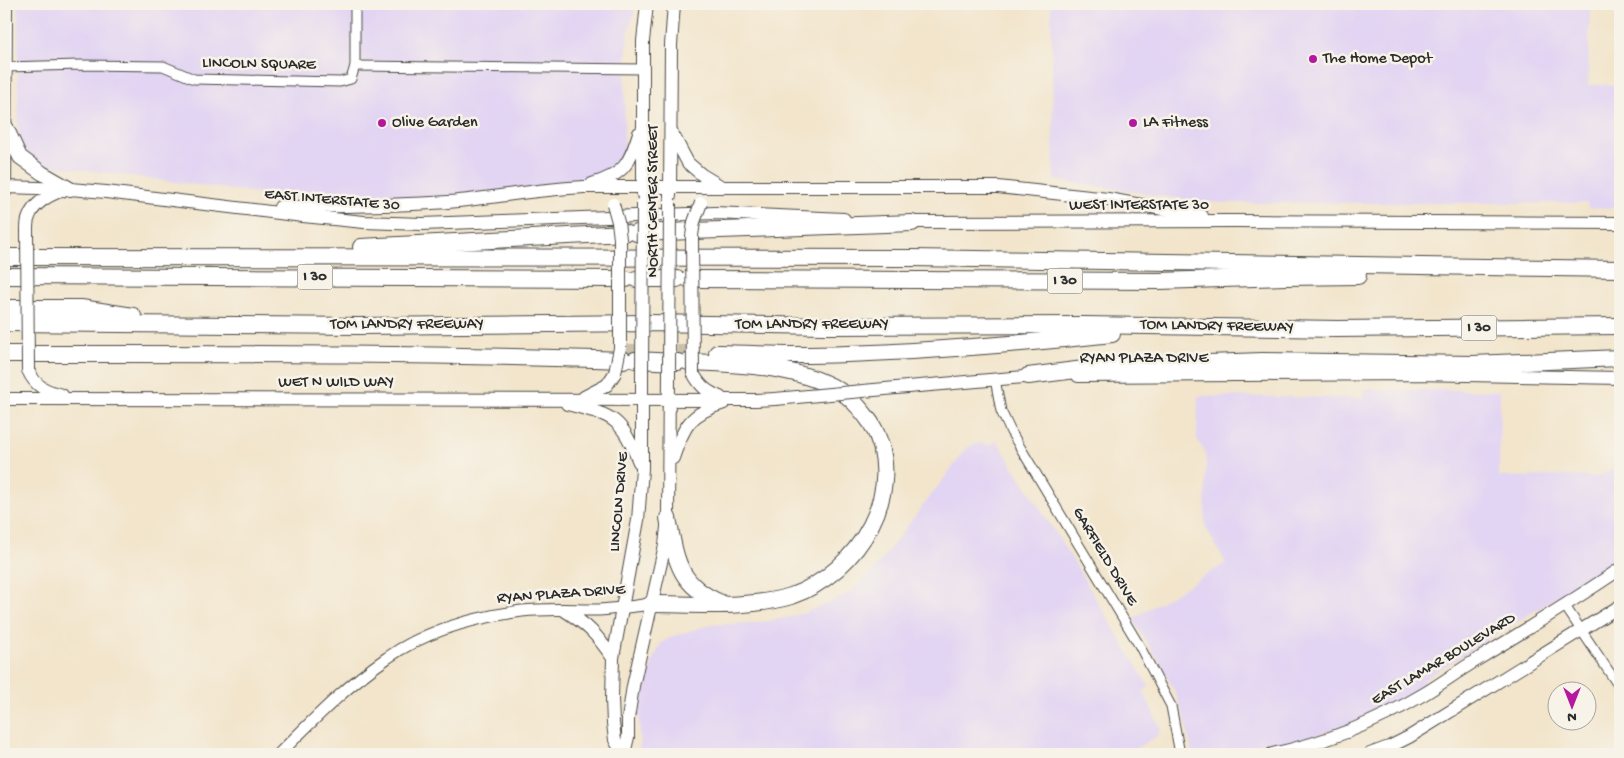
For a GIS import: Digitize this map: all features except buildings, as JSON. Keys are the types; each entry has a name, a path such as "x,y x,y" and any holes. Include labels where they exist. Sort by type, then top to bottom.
{"highway":[{"path":"147,258 631,233 912,223"},
{"name":"I 30","path":"4,257 893,258 1620,269"},
{"name":"I 30","path":"4,276 1159,281 1385,276 1442,266"},
{"path":"4,308 81,308 144,317 168,324"},
{"name":"TOM LANDRY FREEWAY","path":"4,323 369,326 648,323 825,326 1084,325 1337,329 1620,326"},
{"path":"682,363 932,350 1192,327"},
{"path":"4,354 521,356 745,366 782,371 817,379 847,396 864,413 878,435 884,458 885,478 881,503 873,522 853,553 837,569 815,585 792,595 768,602 652,604"},
{"path":"1028,376 1100,367 1262,361 1473,364 1620,358"},
{"path":"668,518 675,555 680,567 693,586 708,597 723,604"}],"main road":[{"path":"4,192 5,4"},
{"name":"NORTH CENTER STREET","path":"642,399 629,362 643,203 643,41 648,4"},
{"name":"NORTH CENTER STREET","path":"669,399 682,363 670,203 671,45 674,4"},
{"path":"590,187 615,176 623,169 633,153 644,118"},
{"path":"5,124 20,157 42,173 70,189"},
{"path":"670,129 688,163 702,175 724,188"},
{"name":"EAST INTERSTATE 30","path":"4,187 70,189 364,222 422,224 658,215"},
{"path":"579,399 607,386 629,362 620,348 620,239 618,222 613,204 590,187"},
{"path":"233,207 389,205 448,202 551,188 998,187 1108,199 1235,221"},
{"path":"724,188 709,194 701,204 694,222 682,363 710,394 731,400"},
{"path":"70,189 55,192 38,204 29,216 27,229 28,370 33,381 44,390 80,399"},
{"name":"WEST INTERSTATE 30","path":"658,215 725,214 912,223 1235,221 1620,224"},
{"name":"RYAN PLAZA DRIVE","path":"669,399 731,400 775,398 1028,376 1416,374 1620,378"},
{"name":"WET N WILD WAY","path":"4,399 669,399"},
{"path":"550,399 599,412 616,420 630,440 642,469"},
{"name":"LINCOLN DRIVE","path":"624,754 615,740 613,723 613,658 638,520 642,469 642,399"},
{"name":"LINCOLN DRIVE","path":"624,754 628,737 629,705 652,604 668,518 669,399"},
{"path":"669,467 688,422 708,408 731,400"},
{"name":"EAST LAMAR BOULEVARD","path":"1272,754 1314,744 1341,734 1425,694 1620,569"},
{"path":"1370,754 1409,737 1620,606"},
{"path":"564,610 589,627 613,658"}],"street":[{"path":"354,4 355,66 644,69"},
{"name":"LINCOLN SQUARE","path":"5,67 80,65 162,66 194,79 340,82 351,79 355,66"},
{"name":"GARFIELD DRIVE","path":"995,379 1001,411 1011,432 1158,678 1171,706 1180,754"},
{"name":"RYAN PLAZA DRIVE","path":"280,754 314,719 388,657 413,642 444,629 488,616 524,611 622,608 652,604"},
{"path":"1565,606 1620,688"}],"shaded area":[{"path":"18,4 636,4 628,34 625,78 624,153 612,169 594,181 377,209 18,161"},
{"path":"1051,4 1590,4 1588,85 1620,85 1620,208 1588,208 1588,203 1220,203 1054,180"},
{"path":"1364,389 1500,391 1499,477 1596,477 1620,466 1620,558 1423,680 1427,687 1366,719 1292,743 1236,754 1192,754 1185,719 1175,692 1161,664 1132,619 1226,563 1205,526 1206,454 1197,439 1198,396 1363,398"},
{"path":"997,441 1072,559 1149,687 1143,691 1161,729 1156,737 1126,754 640,754 639,718 642,698 654,657 661,643 674,636 709,625 755,623 805,613 851,592 873,571 968,447 976,443 990,445"}],"tunnel":[{"path":"624,352 635,352"},
{"path":"677,353 688,353"}],"place":[{"name":"The Home Depot","path":"1313,59"},
{"name":"Olive Garden","path":"382,123"},
{"name":"LA Fitness","path":"1133,123"}]}
